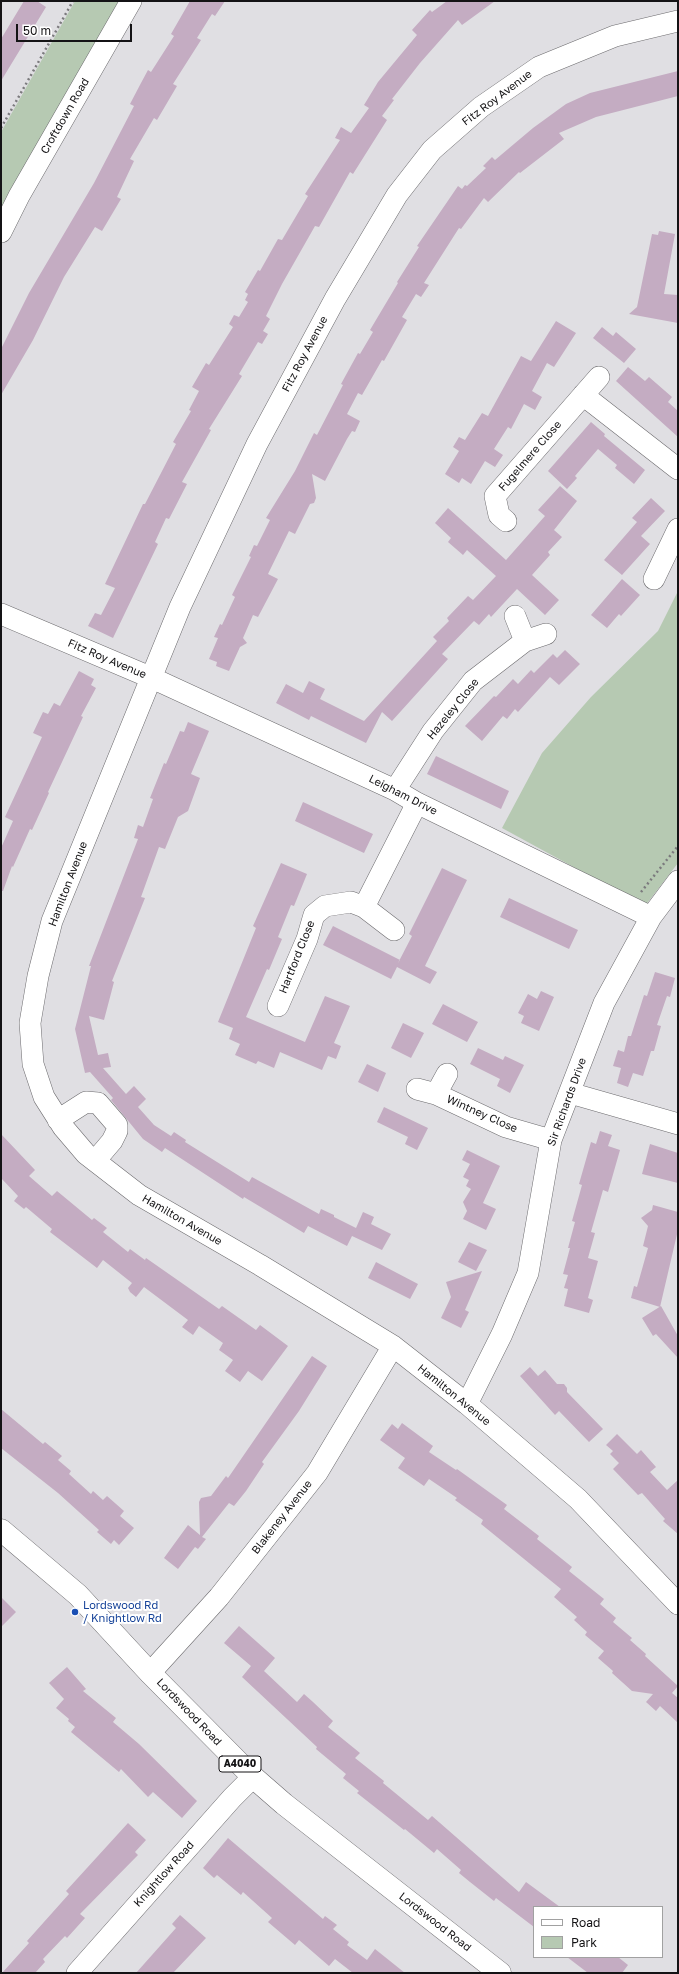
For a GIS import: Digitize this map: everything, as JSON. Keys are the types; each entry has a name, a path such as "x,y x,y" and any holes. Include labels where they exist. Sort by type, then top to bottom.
{"main road":[{"name":"Lordswood Road","path":"1,1530 78,1595 252,1777 284,1804 500,1973"}],"street":[{"name":"Croftdown Road","path":"1,232 19,196 131,1"},
{"name":"Fitz Roy Avenue","path":"1,614 152,678 180,607 257,444 334,299 397,195 432,150 481,107 539,67 615,36 678,21"},
{"name":"Fugelmere Close","path":"506,521 499,515 495,496 599,378"},
{"path":"583,395 678,469"},
{"path":"654,579 671,566 678,529"},
{"path":"515,616 525,641"},
{"name":"Hazeley Close","path":"395,790 433,730 473,681 525,641 546,634"},
{"name":"Leigham Drive","path":"152,678 395,790 417,803 651,917"},
{"name":"Hamilton Avenue","path":"152,678 52,921 38,976 30,1022 33,1064 44,1097 58,1120 86,1154 139,1195 260,1265 393,1346 466,1404 578,1499 678,1604"},
{"path":"364,908 417,803"},
{"name":"Sir Richards Drive","path":"466,1404 502,1334 528,1273 551,1140 604,1003 651,917 678,881"},
{"name":"Hartford Close","path":"278,1006 307,939 314,915 325,906 351,902 364,908 394,930"},
{"name":"Wintney Close","path":"447,1074 427,1091 506,1127 551,1140"},
{"path":"570,1093 678,1124"},
{"path":"58,1120 86,1102 98,1103 117,1125 117,1131 112,1141 95,1161"},
{"name":"Blakeney Avenue","path":"150,1672 219,1597 318,1473 393,1346"},
{"name":"Knightlow Road","path":"77,1973 252,1777"}],"path":[{"path":"1,128 73,1"},
{"path":"630,906 678,846"}],"green space":[{"path":"75,1 122,1 1,215 1,132"},
{"path":"678,591 678,863 645,906 502,828 542,753 591,697 658,631"}],"building":[{"path":"24,1 37,1 46,7 1,81 1,39"},
{"path":"190,1 225,1 215,16 212,14 197,38 201,40 173,84 177,86 157,120 154,118 130,159 134,161 117,197 121,199 102,231 95,227 64,277 33,340 1,395 1,349 29,293 94,183 134,106 130,104 148,70 151,72 174,36 171,34"},
{"path":"447,1 495,1 462,25 458,20 420,63 392,99 394,100 382,116 387,120 353,174 350,172 319,227 315,226 282,284 266,316 270,319 263,331 268,334 262,344 258,342 239,374 242,376 209,429 211,430 182,482 187,484 169,519 166,518 155,542 158,544 113,638 88,626 95,613 101,615 115,588 105,584 143,504 145,504 176,444 173,442 191,411 189,410 199,391 192,387 206,363 209,365 233,327 229,324 234,315 239,317 248,302 245,300 248,294 245,292 258,270 260,271 278,239 282,240 308,196 305,194 340,140 335,138 341,127 351,133 369,108 364,105 378,82 417,35 412,30 430,10 432,12"},
{"path":"678,71 678,96 596,117 559,133 564,139 520,173 519,172 488,202 484,198 461,229 459,228 424,283 429,285 421,297 416,294 402,317 407,320 384,361 382,360 362,395 358,393 347,414 360,421 355,432 352,431 347,439 325,481 312,474 316,498 314,503 310,504 295,534 289,531 268,574 278,579 258,617 253,615 243,638 247,643 240,647 229,671 216,666 217,662 209,659 218,638 214,637 220,624 222,625 235,597 232,595 251,557 249,556 254,545 257,546 270,520 266,518 295,471 314,433 317,435 343,385 341,384 358,353 360,354 373,332 370,330 419,247 417,246 458,186 462,189 465,185 467,186 486,168 483,166 492,157 495,160 533,128 566,104 590,93"},
{"path":"659,231 675,234 664,294 678,295 678,323 629,314 637,307 652,234 658,235"},
{"path":"556,321 576,333 554,367 547,363 532,391 542,397 535,410 524,404 511,429 508,427 494,449 503,455 495,467 485,461 471,484 462,478 459,483 445,474 459,451 453,447 459,437 465,440 482,413 488,416 521,356 531,361"},
{"path":"602,327 613,336 616,332 636,349 624,363 593,338"},
{"path":"628,367 645,381 649,377 672,397 668,402 678,411 678,437 616,381"},
{"path":"591,422 605,434 604,436 645,470 634,484 615,468 617,465 598,449 575,476 577,478 567,489 548,471"},
{"path":"560,486 577,501 554,530 562,537 548,552 550,555 532,575 559,600 545,615 517,589 491,617 489,614 479,625 474,621 442,654 448,659 392,721 382,712 366,743 311,716 309,720 276,703 286,684 303,693 309,681 325,689 320,699 364,721 437,641 433,637 449,621 447,618 468,596 473,600 496,576 467,550 463,555 448,542 451,538 435,523 448,508 506,560 545,516 538,510"},
{"path":"651,498 665,511 641,536 650,544 622,575 604,560 637,522 632,518"},
{"path":"622,579 640,595 621,616 619,614 607,628 591,615"},
{"path":"565,650 580,664 559,685 550,677 518,712 515,709 507,719 503,716 482,741 465,726 513,679 518,684 531,670 534,673 553,654 557,658"},
{"path":"79,671 94,679 91,685 96,688 81,716 83,717 32,830 30,829 13,867 12,866 3,891 1,891 1,848 13,821 5,817 42,737 33,733 43,712 48,714 54,703 60,706"},
{"path":"188,722 209,731 191,774 200,778 188,811 178,817 165,849 159,847 141,897 145,898 112,981 114,982 104,1020 89,1016 98,1055 108,1053 111,1067 103,1068 126,1094 134,1086 146,1099 138,1107 154,1125 171,1136 174,1132 186,1140 185,1142 249,1182 252,1177 319,1214 321,1209 356,1228 363,1212 374,1217 371,1224 391,1234 382,1250 352,1236 347,1246 308,1226 304,1233 244,1197 243,1199 165,1148 162,1152 143,1139 111,1100 113,1098 90,1072 85,1073 75,1029 91,966 89,966 138,839 134,838 138,825 143,827 153,799 150,798 164,763 166,764 180,731 184,732"},
{"path":"436,756 509,791 501,809 427,774"},
{"path":"303,802 373,834 364,853 295,821"},
{"path":"281,863 307,874 294,906 291,905 278,937 282,939 269,970 267,969 246,1017 305,1042 325,996 350,1006 334,1043 341,1046 336,1059 328,1056 322,1070 280,1052 274,1068 258,1061 256,1064 235,1055 240,1044 229,1039 233,1028 218,1022 256,928 253,926"},
{"path":"442,868 467,880 425,966 437,972 430,984 397,967 391,979 323,945 333,926 400,960 412,936 409,934"},
{"path":"509,898 578,930 569,949 500,917"},
{"path":"655,972 675,978 670,997 667,996 657,1025 661,1026 654,1051 651,1051 643,1076 633,1073 628,1087 617,1083 621,1068 613,1066 618,1050 624,1052 628,1036 631,1036 644,995 647,996"},
{"path":"541,991 554,997 539,1031 521,1023 524,1016 518,1013 528,994 537,999"},
{"path":"443,1004 478,1022 467,1042 432,1024"},
{"path":"403,1023 424,1033 411,1058 391,1048"},
{"path":"478,1048 503,1060 505,1056 524,1065 510,1093 497,1086 500,1079 470,1064"},
{"path":"367,1064 386,1073 378,1092 358,1082"},
{"path":"384,1107 428,1128 417,1150 405,1144 408,1137 377,1122"},
{"path":"600,1131 612,1135 608,1146 620,1150 608,1192 603,1190 591,1232 595,1233 588,1258 598,1261 588,1298 593,1300 589,1313 564,1306 568,1289 564,1288 568,1275 563,1274 575,1222 572,1221 582,1185 579,1184 591,1142 596,1144"},
{"path":"1,1134 35,1170 29,1176 52,1196 57,1191 92,1220 94,1218 107,1228 103,1232 128,1252 130,1249 145,1260 146,1258 219,1309 222,1306 256,1330 260,1325 288,1346 262,1381 248,1371 240,1382 225,1371 233,1360 219,1350 223,1343 199,1326 193,1335 182,1327 188,1320 144,1287 136,1297 128,1288 132,1283 103,1260 97,1268 50,1232 52,1229 26,1207 24,1209 14,1201 18,1196 1,1178"},
{"path":"650,1144 678,1153 678,1183 642,1174"},
{"path":"467,1150 500,1166 483,1203 496,1209 486,1230 463,1219 467,1211 463,1202 471,1189 466,1186 469,1180 463,1177 470,1164 462,1160"},
{"path":"653,1205 678,1212 678,1230 660,1307 631,1298 634,1286 637,1287 648,1248 643,1246 648,1226 641,1218 652,1210"},
{"path":"469,1242 487,1250 476,1271 458,1262"},
{"path":"376,1262 418,1284 410,1299 368,1278"},
{"path":"482,1271 465,1310 469,1312 461,1328 441,1318 451,1297 446,1282"},
{"path":"661,1306 678,1336 678,1358 656,1334 653,1336 642,1318"},
{"path":"312,1356 327,1366 299,1411 262,1462 264,1464 246,1491 234,1506 229,1503 202,1537 206,1539 198,1549 195,1547 178,1569 164,1558 188,1525 200,1535 199,1502 201,1498 211,1496 226,1476 228,1478"},
{"path":"530,1367 538,1376 545,1370 557,1384 564,1384 567,1388 567,1392 603,1429 589,1442 559,1411 555,1415 520,1376"},
{"path":"1,1409 43,1444 45,1442 62,1456 58,1460 71,1471 69,1474 91,1494 93,1491 103,1500 107,1496 124,1511 120,1516 134,1528 119,1545 114,1540 111,1544 97,1532 99,1530 58,1493 1,1448"},
{"path":"402,1423 433,1446 429,1452 456,1470 457,1469 507,1505 504,1509 539,1536 537,1539 572,1567 569,1571 604,1599 600,1604 616,1618 613,1622 632,1638 630,1640 646,1654 645,1656 678,1686 672,1693 678,1698 678,1723 660,1706 656,1711 646,1702 653,1694 632,1691 598,1658 604,1651 585,1635 587,1632 574,1620 577,1617 554,1597 561,1589 481,1524 483,1520 455,1500 457,1498 429,1479 424,1486 398,1468 405,1458 380,1440 392,1424 398,1429"},
{"path":"617,1434 637,1454 641,1450 656,1467 650,1472 667,1490 678,1480 678,1534 663,1521 665,1519 642,1493 638,1495 613,1469 619,1463 610,1454 613,1451 606,1445"},
{"path":"1,1597 16,1612 1,1627"},
{"path":"239,1626 275,1658 264,1671 297,1702 304,1694 313,1702 333,1721 328,1727 360,1753 355,1758 384,1781 383,1783 428,1820 432,1816 519,1892 526,1882 559,1906 533,1906 533,1926 496,1898 494,1901 459,1873 461,1870 437,1849 434,1853 357,1793 359,1791 343,1778 346,1774 316,1749 317,1747 242,1677 251,1666 224,1643"},
{"path":"67,1667 86,1689 83,1691 116,1718 113,1722 139,1744 197,1801 182,1818 153,1792 148,1797 121,1769 119,1772 71,1732 75,1727 68,1721 69,1719 56,1708 64,1699 49,1683"},
{"path":"128,1823 146,1840 135,1852 138,1855 80,1914 85,1918 67,1938 65,1936 43,1959 45,1962 35,1973 2,1973 29,1943 27,1941 69,1894 66,1891"},
{"path":"228,1838 323,1919 325,1916 337,1925 333,1929 349,1942 347,1945 367,1960 375,1949 405,1973 353,1973 335,1959 329,1966 299,1940 295,1945 268,1922 272,1918 243,1892 241,1895 217,1875 214,1878 203,1868"},
{"path":"180,1915 206,1938 173,1973 136,1973 176,1928 172,1924"},
{"path":"568,1958 619,1958 628,1965 622,1973 588,1973"}],"place":[{"name":"Lordswood Rd / Knightlow Rd","path":"75,1612"}]}
